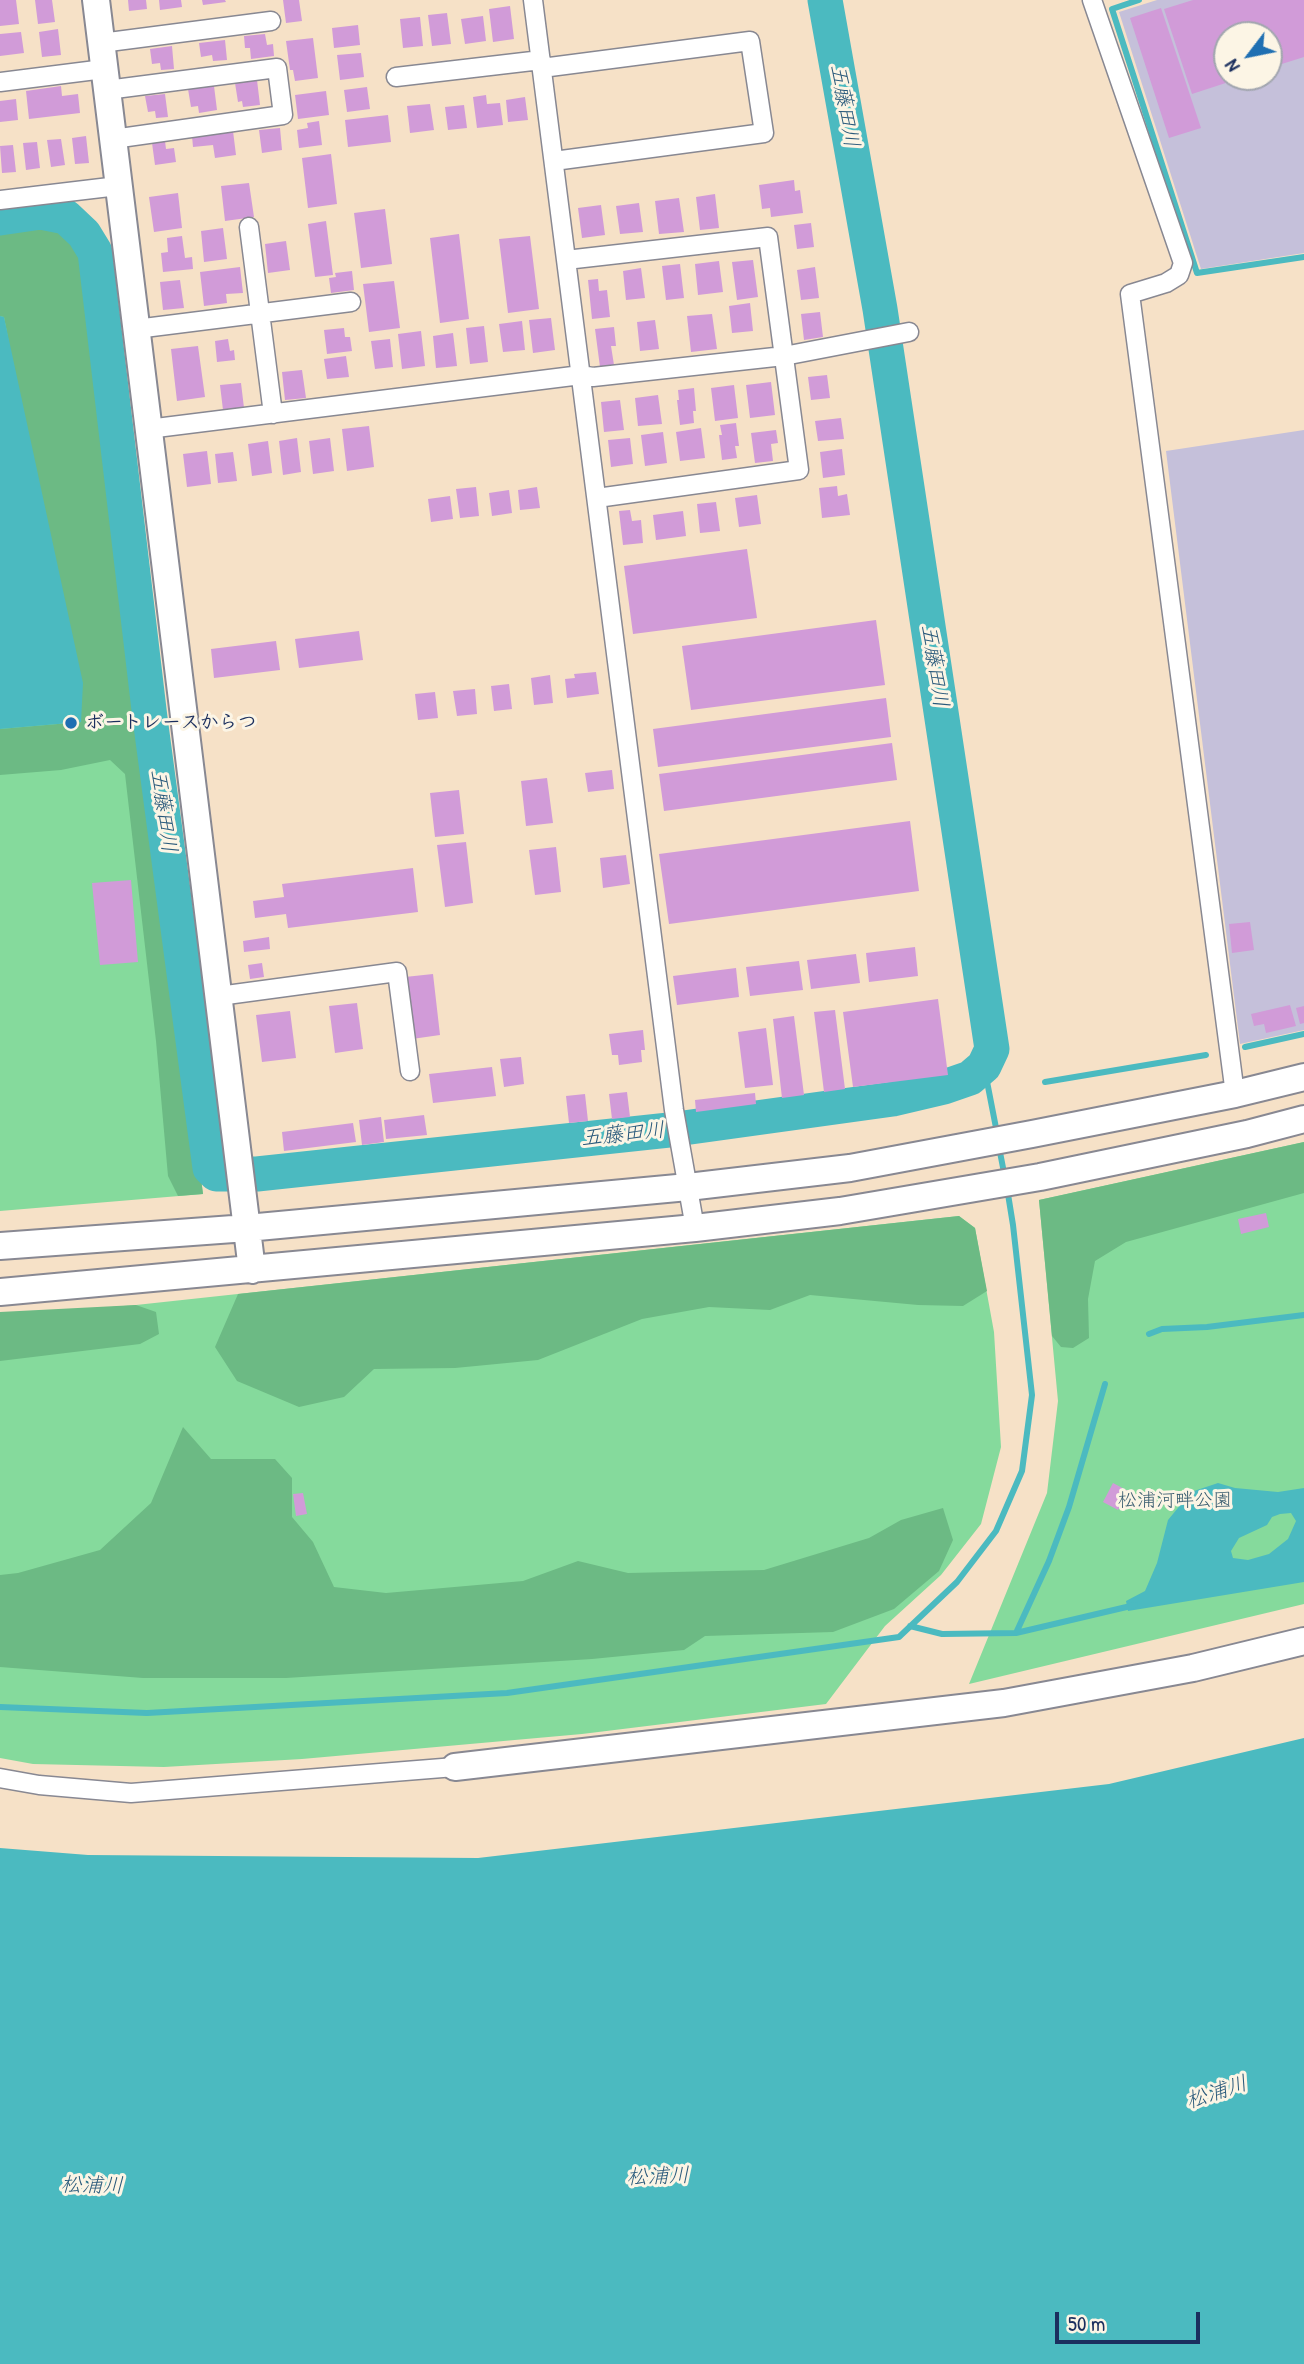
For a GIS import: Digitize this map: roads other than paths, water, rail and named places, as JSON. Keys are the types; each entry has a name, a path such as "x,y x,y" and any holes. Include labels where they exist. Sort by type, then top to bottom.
{"street":[{"path":"96,0 252,1270"},
{"path":"533,0 674,1110 695,1228"},
{"path":"1099,2 1183,263 1179,275 1167,283 1130,294 1235,1094"},
{"path":"0,82 104,67 271,21"},
{"path":"396,78 750,41 764,134 554,161"},
{"path":"104,67 276,68 283,115 113,139"},
{"path":"0,200 118,186"},
{"path":"248,227 273,414"},
{"path":"566,260 768,237 799,470 597,498"},
{"path":"136,329 351,302"},
{"path":"148,429 581,375 593,377 784,356 909,332"},
{"path":"219,996 397,972 411,1071"},
{"path":"0,1246 247,1228 688,1187 850,1168 960,1149 1235,1094 1304,1077"},
{"path":"0,1292 695,1228 840,1211 1040,1177 1247,1134 1304,1119"},
{"path":"0,1778 39,1785 131,1793 455,1767 1004,1703 1193,1668 1304,1641"}],"water":[{"path":"0,316 4,317 83,683 81,722 0,729"},
{"path":"1218,1483 1235,1488 1278,1492 1304,1488 1304,1582 1128,1611 1126,1601 1145,1591 1157,1563 1168,1520 1191,1492","holes":["1291,1513 1296,1521 1288,1539 1269,1554 1248,1560 1233,1558 1231,1551 1239,1538 1267,1525 1272,1517"]},
{"name":"松浦川","path":"1304,1738 1304,2364 0,2364 0,1848 88,1855 478,1858 1109,1784"}],"waterway":[{"name":"五藤田川","path":"0,218 41,212 66,217 84,234 95,252 150,718 210,1168 216,1174 257,1174 669,1130 893,1099 944,1087 970,1078 984,1066 992,1049 880,309 825,0"},
{"path":"1139,0 1112,9 1197,273 1304,257"},
{"path":"1245,1047 1304,1034"},
{"path":"1045,1082 1206,1055"},
{"path":"984,1066 997,1133"},
{"path":"999,1147 1005,1178"},
{"path":"0,1707 147,1713 507,1693 899,1637 957,1582 996,1531 1022,1471 1032,1395 1007,1188"},
{"path":"1149,1334 1162,1329 1207,1327 1304,1315"},
{"path":"1016,1633 1049,1561 1069,1507 1105,1384"},
{"path":"910,1626 942,1634 1016,1633 1135,1605"}],"place":[{"name":"ボートレースからつ","path":"71,723"}],"park label":[{"name":"松浦河畔公園","path":"1175,1501"}]}
